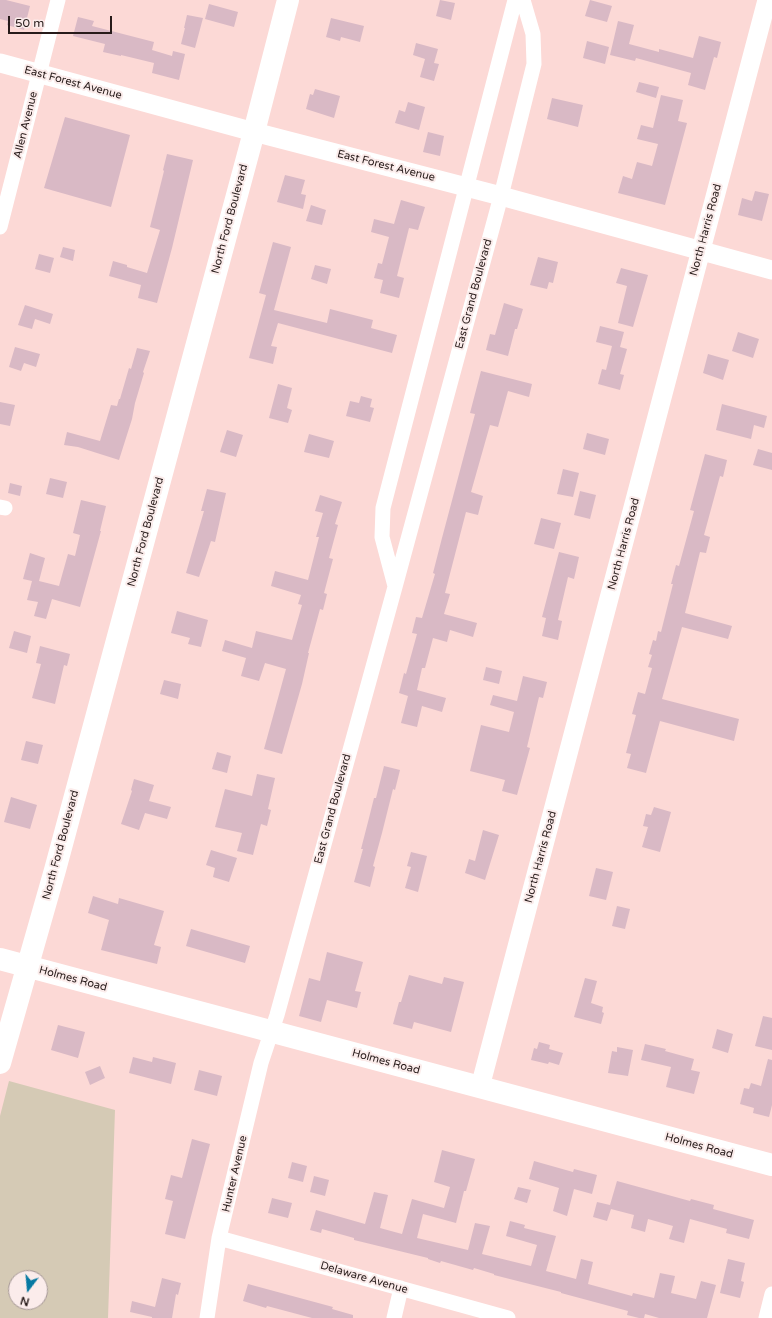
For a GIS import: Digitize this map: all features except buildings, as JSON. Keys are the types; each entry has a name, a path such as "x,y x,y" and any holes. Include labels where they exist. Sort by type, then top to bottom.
{"main road":[{"name":"North Ford Boulevard","path":"0,1063 59,855 254,132 288,0"},
{"name":"Holmes Road","path":"0,959 772,1165"}],"street":[{"name":"Allen Avenue","path":"0,227 58,0"},
{"path":"395,587 382,538 383,508 515,0"},
{"name":"East Grand Boulevard","path":"272,1032 501,196 534,64 534,34 522,0"},
{"name":"North Harris Road","path":"480,1087 767,0"},
{"name":"East Forest Avenue","path":"0,64 501,196 772,270"},
{"name":"Hunter Avenue","path":"207,1318 219,1238 261,1063 272,1032"},
{"name":"Delaware Avenue","path":"219,1238 508,1318"},
{"path":"394,1318 401,1288"},
{"path":"766,1318 772,1294"}],"shaded area":[{"path":"9,1081 115,1110 108,1318 0,1318 0,1116"}]}
